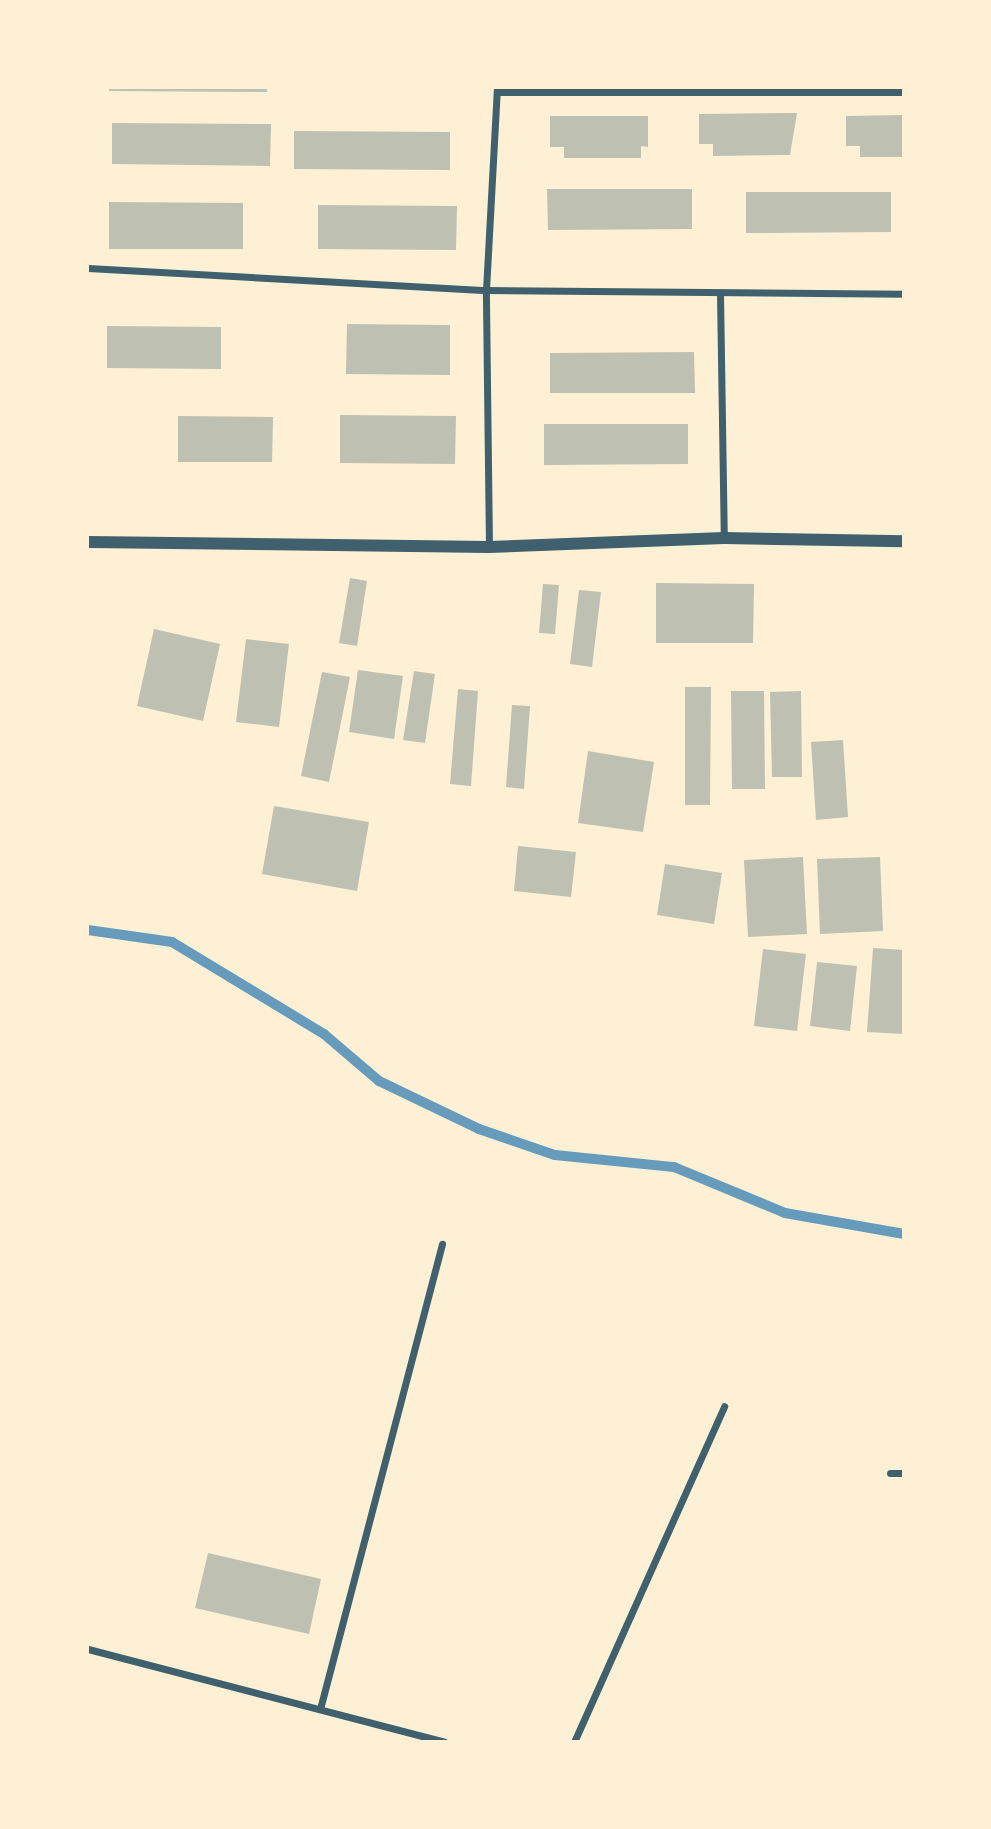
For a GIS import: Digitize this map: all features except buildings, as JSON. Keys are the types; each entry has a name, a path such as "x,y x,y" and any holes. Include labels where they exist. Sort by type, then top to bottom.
{"street":[{"path":"489,547 486,290 497,90 904,92"},
{"path":"88,268 486,290 904,294"},
{"path":"720,294 724,538"},
{"path":"88,542 489,547 724,538 904,541"},
{"path":"320,1709 442,1244"},
{"path":"574,1741 724,1406"},
{"path":"890,1473 904,1473"},
{"path":"88,1649 444,1741"}],"waterway":[{"path":"88,930 172,942 324,1034 379,1081 479,1129 555,1155 674,1167 785,1213 904,1234"}]}
